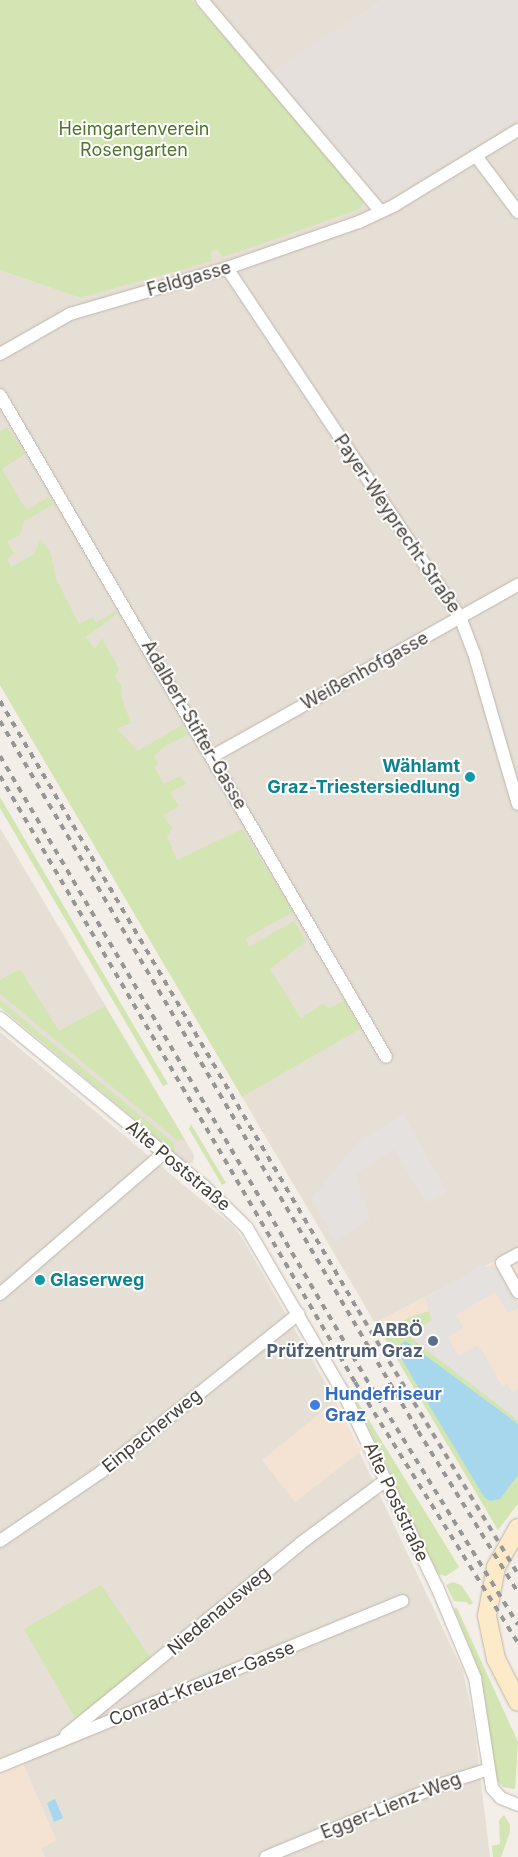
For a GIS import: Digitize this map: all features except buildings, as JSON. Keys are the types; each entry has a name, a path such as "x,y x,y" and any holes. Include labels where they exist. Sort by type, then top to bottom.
{"main road":[{"path":"518,1528 496,1567 487,1616 496,1660 518,1702"}],"street":[{"path":"202,0 381,212"},
{"name":"Feldgasse","path":"0,354 70,314 227,268 322,237 381,212 518,130"},
{"path":"476,156 518,212"},
{"name":"Payer-Weyprecht-Straße","path":"227,268 460,617 474,652 518,804"},
{"name":"Adalbert-Stifter-Gasse","path":"0,395 213,756 386,1057"},
{"name":"Weißenhofgasse","path":"213,756 518,585"},
{"name":"Alte Poststraße","path":"0,1018 164,1153 240,1220 298,1314 346,1398 386,1480 471,1665 481,1703 489,1770 497,1795 518,1806"},
{"path":"0,1294 164,1153"},
{"path":"518,1254 502,1263 518,1292"},
{"name":"Einpacherweg","path":"0,1541 101,1472 298,1314"},
{"name":"Niedenausweg","path":"54,1744 301,1542 386,1480"},
{"name":"Conrad-Kreuzer-Gasse","path":"0,1766 403,1601"},
{"name":"Egger-Lienz-Weg","path":"266,1857 460,1777 489,1770"}],"shaded area":[{"path":"193,0 384,0 269,74 383,201 518,118 518,1249 375,1323 0,685 0,270 80,298 212,260 210,252 217,249 223,257 267,90"},
{"path":"384,0 518,0 518,118 383,201 269,73"},
{"path":"0,828 194,1155 193,1163 186,1163 0,1007"},
{"path":"0,1032 234,1227 244,1241 333,1396 463,1671 473,1717 490,1857 45,1857 41,1848 56,1840 23,1764 20,1750 0,1758"},
{"path":"403,1114 447,1192 426,1203 394,1149 355,1174 370,1219 335,1242 312,1198 357,1143"},
{"path":"518,1250 518,1420 408,1335 429,1311 412,1316 382,1334 375,1323"},
{"name":"ARBÖ Prüfzentrum Graz","path":"481,1266 496,1267 518,1303 518,1308 508,1313 495,1292 456,1315 463,1328 448,1337 458,1356 476,1346 481,1349 502,1386 507,1384 512,1392 518,1389 518,1420 408,1335 432,1320 425,1298"},
{"path":"335,1401 361,1451 295,1502 262,1460"},
{"path":"20,1750 23,1764 56,1840 41,1848 45,1857 0,1857 0,1758"}],"green space":[{"name":"Heimgartenverein Rosengarten","path":"0,0 192,0 365,200 360,209 223,257 217,249 211,252 212,261 80,298 0,270"},
{"path":"7,427 25,454 2,469 17,495 27,510 48,497 54,504 24,521 20,535 7,542 14,554 7,559 11,567 33,555 41,539 51,554 56,579 79,624 93,617 96,623 115,611 117,614 86,637 95,649 102,638 119,669 115,677 121,685 122,699 131,723 117,729 138,751 182,725 187,735 165,746 154,756 158,764 154,767 164,784 180,776 186,784 170,793 179,806 163,815 172,828 167,837 177,860 242,829 293,912 246,938 249,947 294,921 306,941 270,969 301,1018 323,1004 329,1008 345,1000 360,1029 242,1097 0,685 0,432"},
{"path":"0,797 168,1084 163,1086 0,808"},
{"path":"20,969 59,1031 105,1006 185,1140 177,1140 0,994 0,980"},
{"path":"0,1000 174,1143 175,1152 0,1007"},
{"path":"191,1124 226,1183 222,1185 189,1129"},
{"path":"429,1311 432,1320 408,1335 518,1420 518,1504 498,1530 382,1334 412,1316"},
{"path":"351,1391 459,1567 446,1576 438,1574"},
{"path":"453,1582 462,1586 473,1603 469,1605 467,1602 454,1601 446,1585"},
{"path":"101,1585 152,1660 75,1718 24,1629"},
{"path":"457,1608 518,1742 515,1789 503,1787 497,1780 481,1675 454,1609"},
{"path":"504,1815 510,1825 510,1832 501,1857 493,1857 492,1846 500,1844 499,1820"}],"water":[{"path":"406,1341 518,1424 518,1475 500,1499 490,1501 484,1497 398,1353 398,1346"},
{"path":"55,1799 63,1818 54,1822 47,1803"}],"railway":[{"path":"0,701 358,1310 518,1574"},
{"path":"0,721 418,1431 518,1592"},
{"path":"0,756 365,1377 518,1625"},
{"path":"0,776 355,1382 518,1643"}],"place":[{"name":"Wählamt Graz-Triestersiedlung","path":"470,777"},
{"name":"Glaserweg","path":"40,1280"},
{"name":"ARBÖ Prüfzentrum Graz","path":"433,1341"},
{"name":"Hundefriseur Graz","path":"315,1405"}]}
